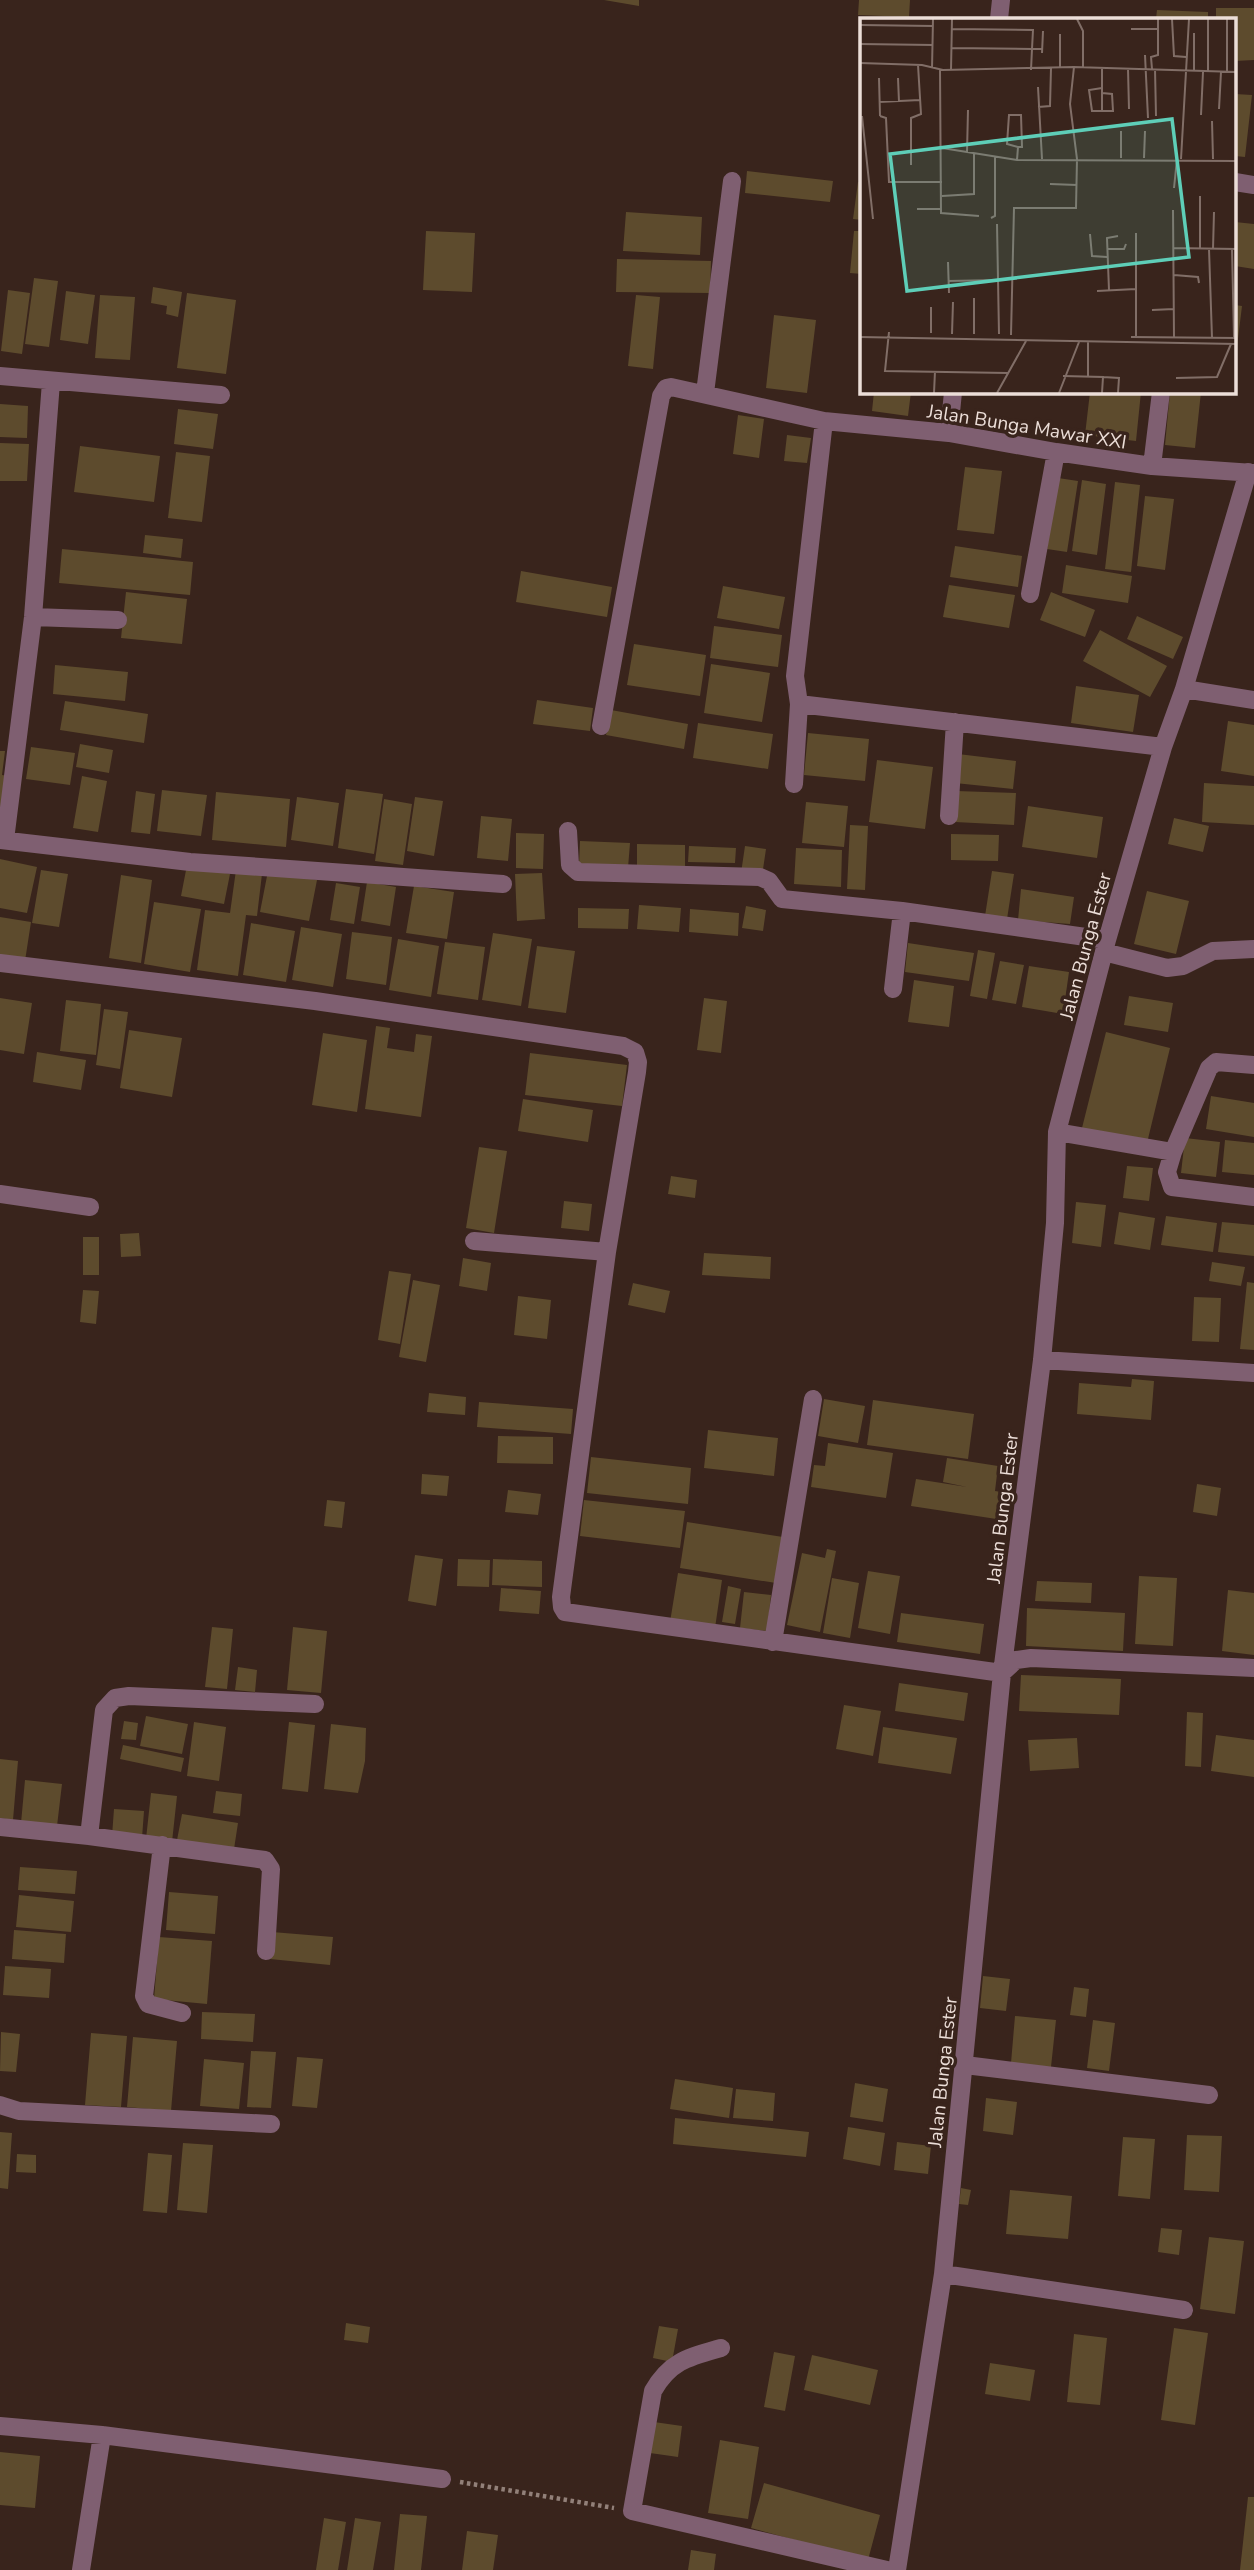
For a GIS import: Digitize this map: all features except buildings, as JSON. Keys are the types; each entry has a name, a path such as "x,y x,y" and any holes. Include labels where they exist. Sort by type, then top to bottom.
{"street":[{"path":"999,18 1001,0"},
{"path":"705,393 732,181"},
{"path":"1236,183 1254,185"},
{"path":"0,376 221,395"},
{"path":"51,382 33,617 3,840 190,862 503,884"},
{"name":"Jalan Bunga Mawar XXI","path":"601,726 661,396 666,388 705,393 824,421 949,433 1152,466 1251,473"},
{"path":"949,433 953,394"},
{"path":"1152,466 1161,394"},
{"path":"793,785 799,704 795,676 824,421"},
{"path":"1030,594 1056,452"},
{"name":"Jalan Bunga Ester","path":"897,2570 943,2274 1002,1673 1042,1360 1055,1223 1057,1132 1106,946 1163,747 1184,689 1251,473"},
{"path":"33,617 118,620"},
{"path":"1184,689 1254,700"},
{"path":"799,704 1163,747"},
{"path":"949,816 954,722"},
{"path":"568,831 570,864 575,871 760,877 769,881 782,899 902,911 1106,946 1167,968 1184,966 1213,951 1254,949"},
{"path":"892,989 902,911"},
{"path":"0,963 315,1002 632,1049 638,1062 607,1252 561,1597 562,1607 571,1613 1002,1673 1016,1660 1031,1658 1254,1668"},
{"path":"1254,1065 1216,1062 1209,1069 1167,1172 1172,1187 1254,1197"},
{"path":"1057,1132 1173,1152"},
{"path":"0,1194 90,1207"},
{"path":"474,1241 607,1252"},
{"path":"1042,1360 1254,1373"},
{"path":"772,1642 813,1399"},
{"path":"89,1836 104,1710 115,1698 129,1696 315,1704"},
{"path":"0,1827 261,1858 269,1863 271,1881 266,1951"},
{"path":"162,1846 144,1996 148,2004 182,2014"},
{"path":"965,2065 1209,2095"},
{"path":"0,2105 19,2111 271,2124"},
{"path":"943,2274 1184,2310"},
{"path":"721,2348 685,2358 662,2376 653,2391 632,2511 887,2570"},
{"path":"0,2426 102,2435 442,2479"},
{"path":"81,2570 102,2435"}],"path":[{"path":"442,2479 632,2511"}]}
